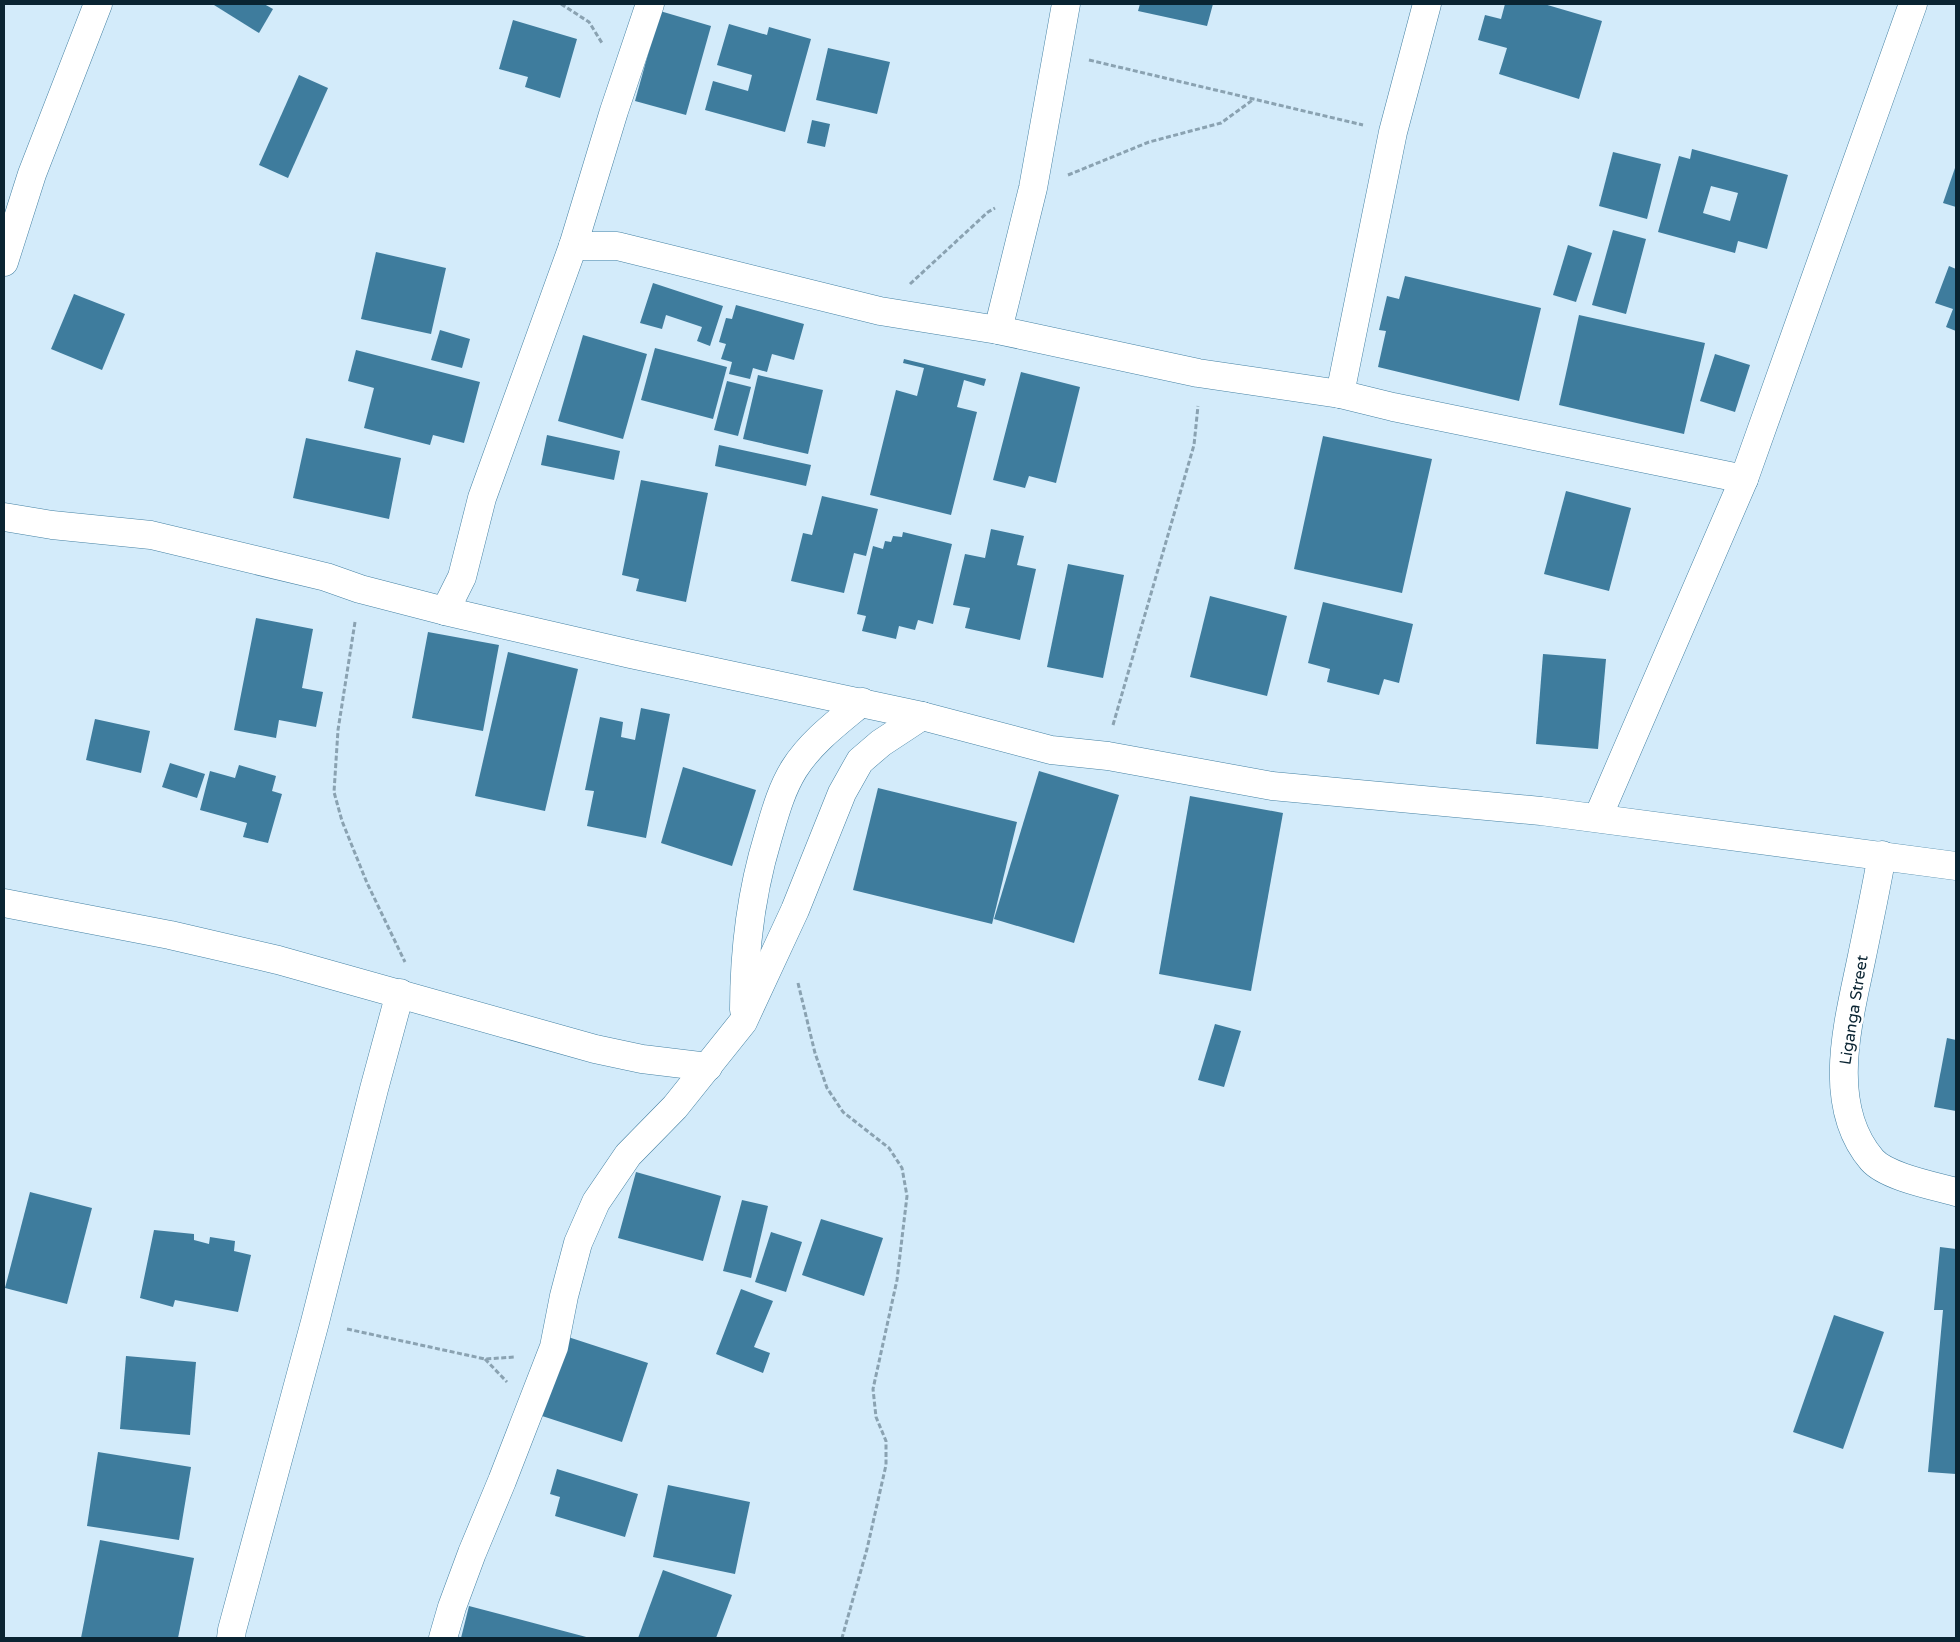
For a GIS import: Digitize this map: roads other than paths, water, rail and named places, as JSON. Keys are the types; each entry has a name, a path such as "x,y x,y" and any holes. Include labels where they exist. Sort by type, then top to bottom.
{"street":[{"path":"4,262 32,174 98,4"},
{"path":"445,611 462,578 482,498 573,246 614,111 650,4"},
{"path":"998,330 1033,188 1066,4"},
{"path":"1340,394 1393,132 1427,4"},
{"path":"1598,817 1744,478 1913,4"},
{"path":"573,246 617,246 880,311 998,330 1198,373 1340,394 1393,407 1744,478"},
{"path":"4,517 52,525 117,530 151,535 326,577 360,589 445,611 630,654 862,702 1051,750 1108,756 1272,786 1598,817 1956,866"},
{"path":"743,1022 748,932 762,855 778,800 795,768 821,736 862,702"},
{"path":"443,1638 472,1553 554,1346 564,1296 578,1243 596,1202 628,1155 675,1107 743,1022 795,910 842,793 860,761 881,743 922,716"},
{"name":"Liganga Street","path":"1882,855 1851,1008 1844,1066 1846,1101 1856,1135 1873,1162 1901,1178 1956,1192"},
{"path":"4,903 151,932 278,960 595,1049 642,1059 708,1067"},
{"path":"231,1638 315,1322 374,1089 410,996"}]}
